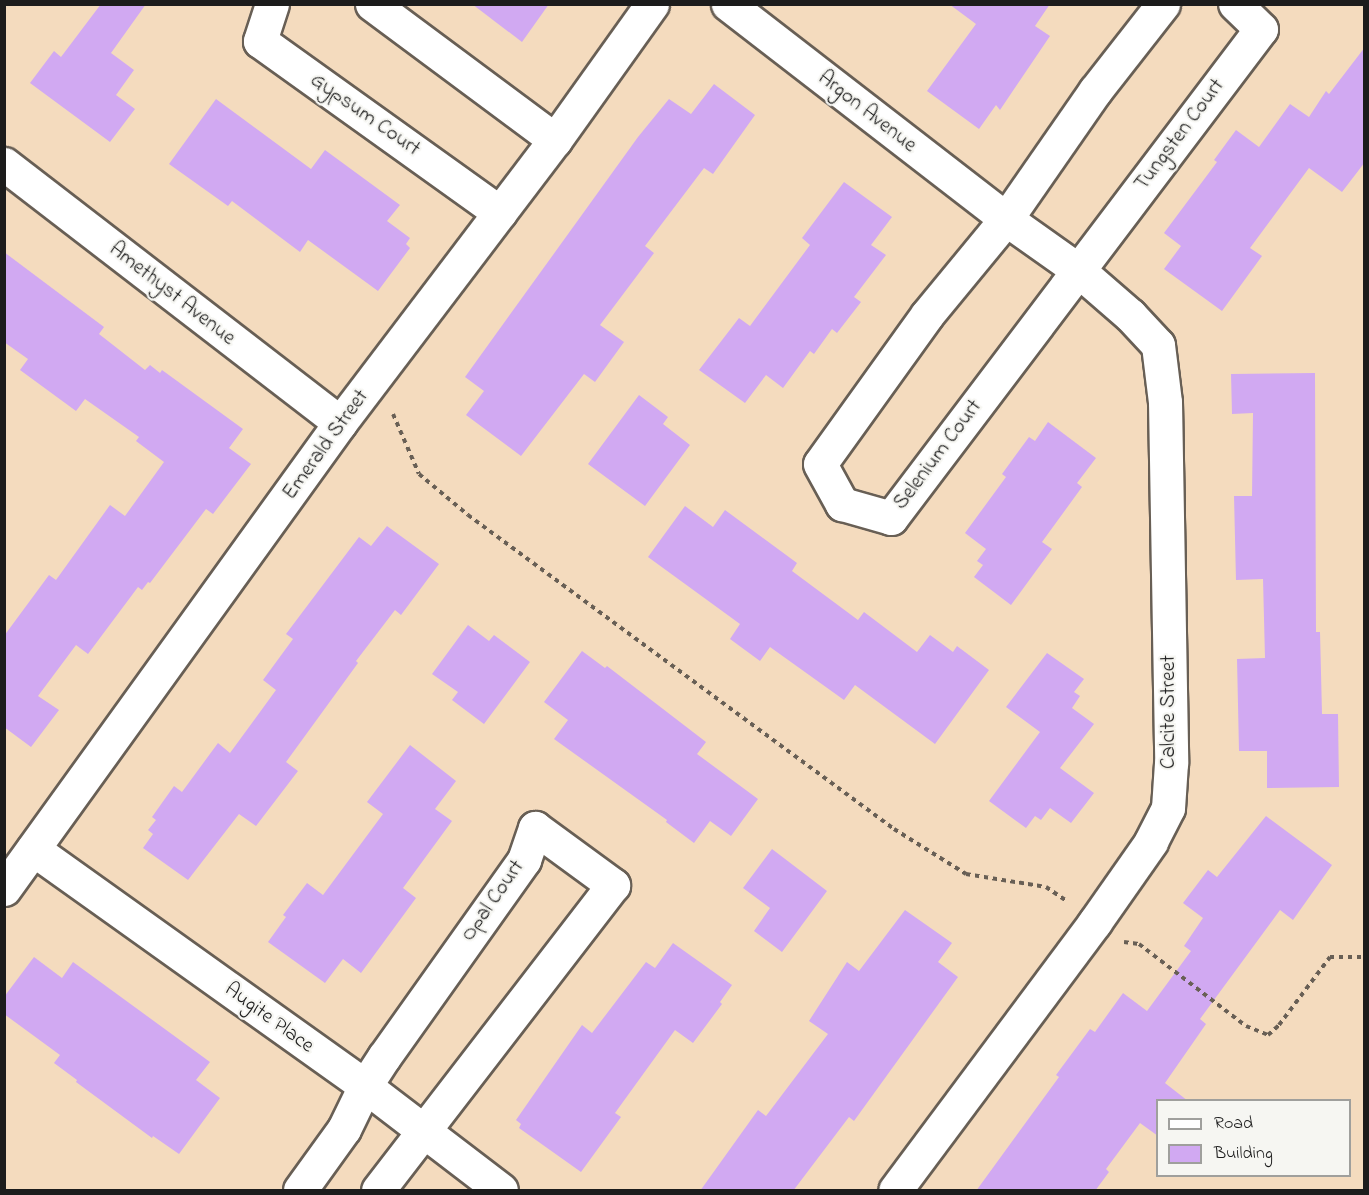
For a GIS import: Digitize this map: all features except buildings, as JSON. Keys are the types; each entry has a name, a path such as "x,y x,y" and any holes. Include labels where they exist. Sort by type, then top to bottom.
{"street":[{"name":"Gypsum Court","path":"272,4 260,41 501,213"},
{"path":"372,4 555,140"},
{"name":"Emerald Street","path":"4,889 340,423 501,213 652,4"},
{"name":"Argon Avenue","path":"728,4 1006,219"},
{"path":"1006,219 1095,91 1163,4"},
{"name":"Tungsten Court","path":"1078,270 1261,29 1235,4"},
{"name":"Amethyst Avenue","path":"4,164 340,423"},
{"name":"Calcite Street","path":"895,1191 1095,922 1151,842 1168,808 1171,763 1165,402 1158,345 1130,315 1078,270 1006,219"},
{"name":"Selenium Court","path":"1006,219 927,315 820,464 842,504 891,518 1078,270"},
{"name":"Opal Court","path":"300,1191 345,1129 364,1086 524,860 535,828 613,885 423,1130"},
{"name":"Augite Place","path":"33,849 364,1086 501,1191"},
{"path":"378,1191 423,1130"}],"path":[{"path":"363,394 394,415 418,474 460,509 894,829 966,874 1046,887 1120,941 1139,944 1246,1026 1268,1035 1280,1025 1330,957 1365,957"}]}
